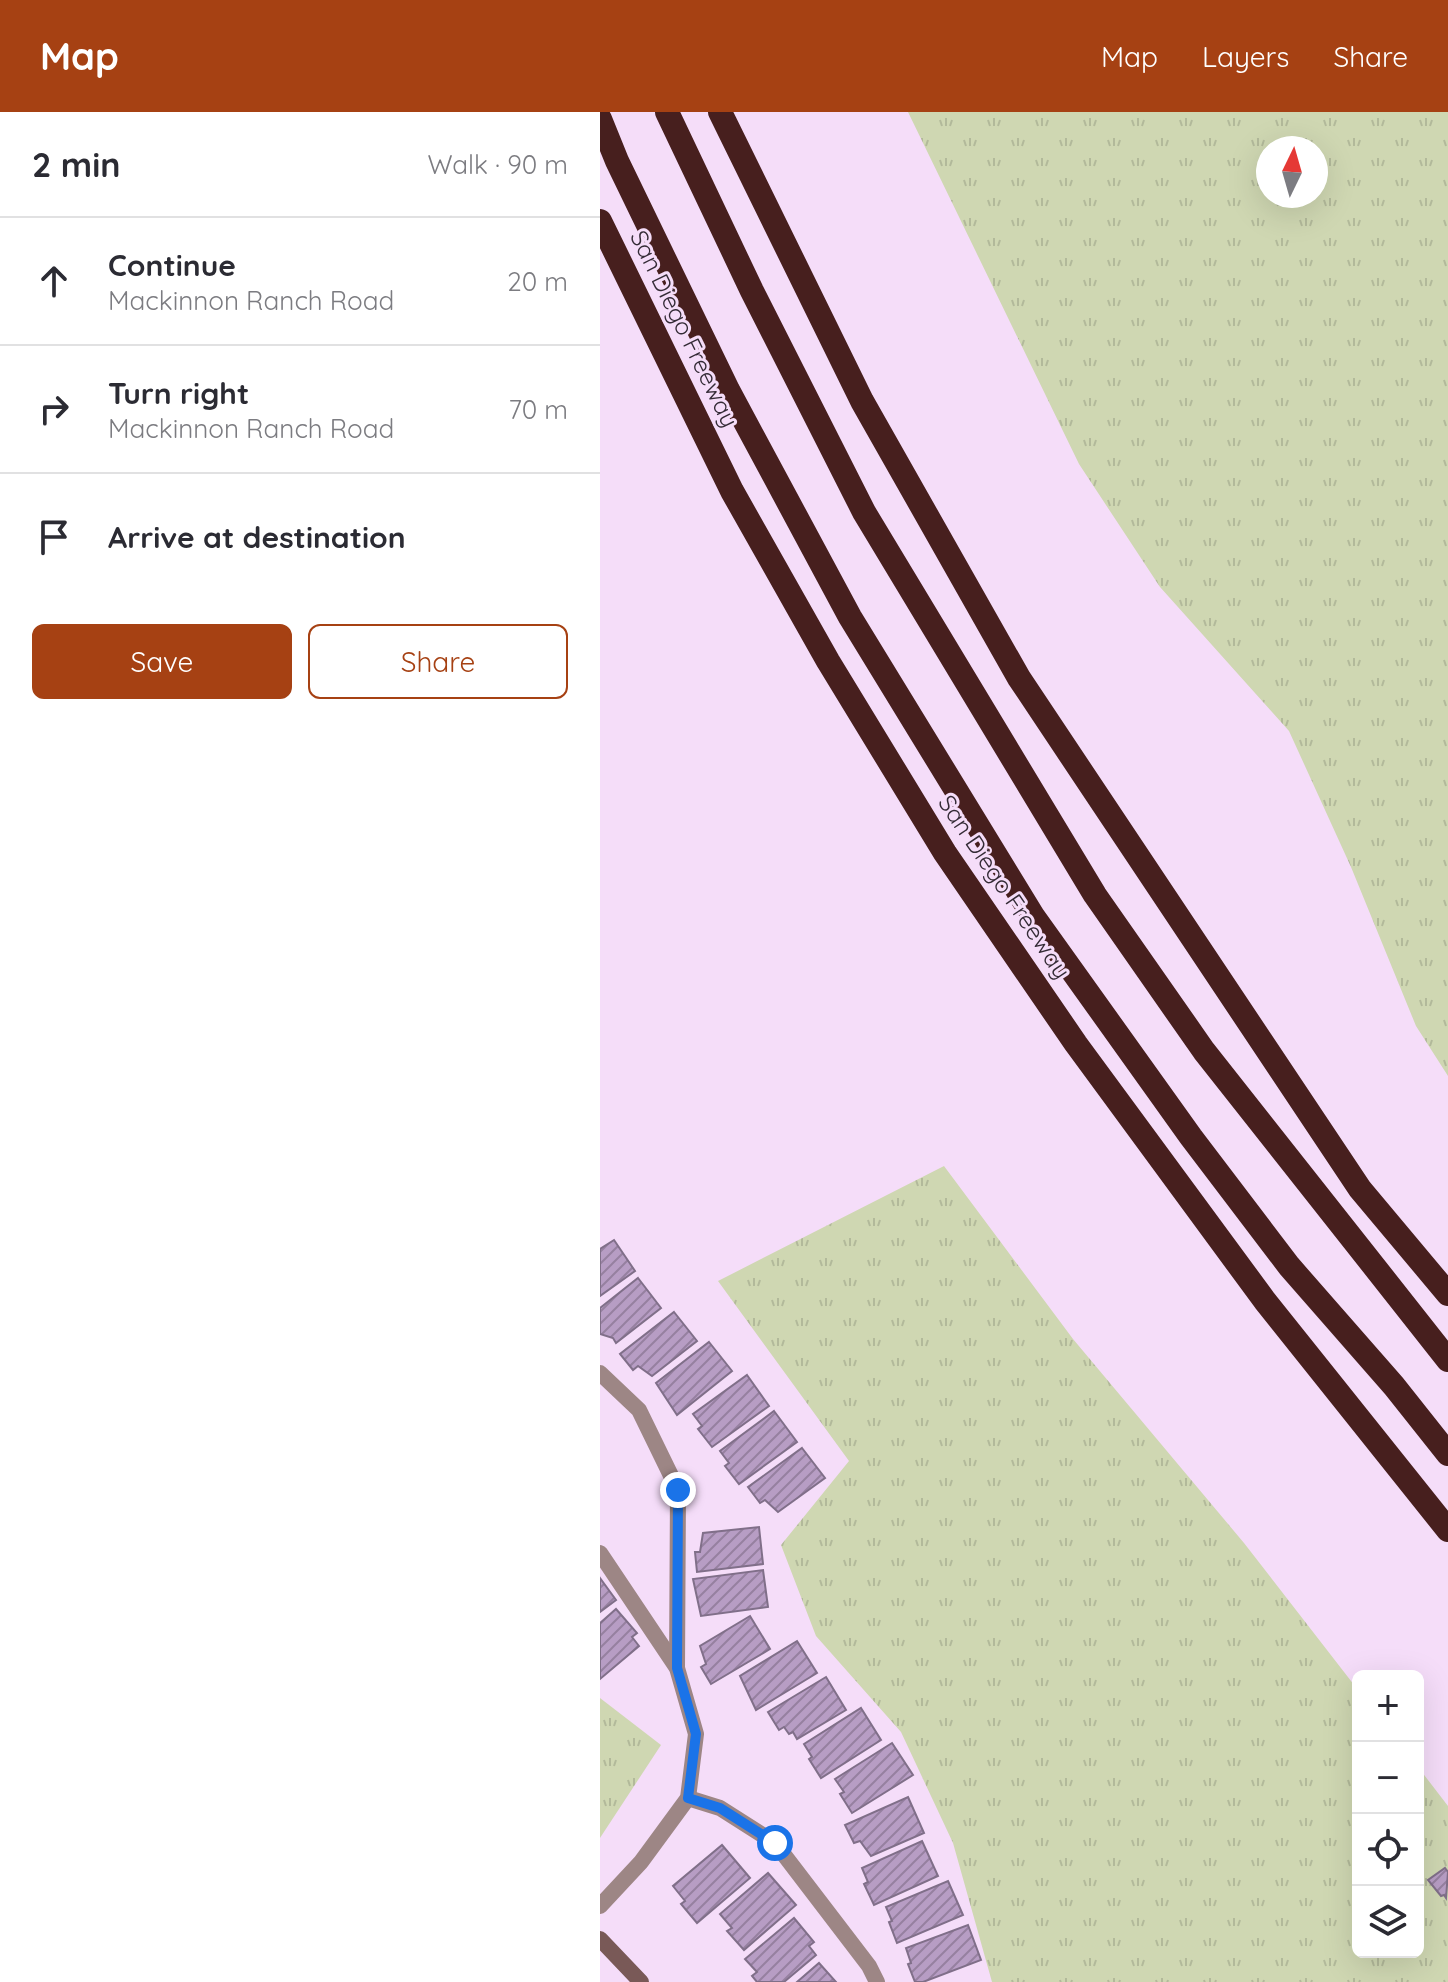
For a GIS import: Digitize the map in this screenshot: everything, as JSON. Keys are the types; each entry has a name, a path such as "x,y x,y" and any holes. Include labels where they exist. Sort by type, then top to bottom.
{"highway":[{"path":"667,112 752,291 864,512 1095,895 1204,1051 1448,1360"},
{"path":"720,112 862,401 1019,678 1360,1189 1448,1294"},
{"path":"600,119 617,161 728,390 850,617 1033,916 1191,1137 1289,1266 1394,1386 1448,1454"},
{"name":"San Diego Freeway","path":"600,221 732,491 828,661 945,853 1076,1044 1265,1301 1448,1530"}],"main road":[{"path":"600,1939 641,1982"}],"street":[{"path":"600,1373 639,1410 678,1490 677,1668 696,1734 688,1798 641,1862 600,1906"},
{"path":"600,1553 677,1668"},
{"path":"688,1798 720,1808 775,1843 869,1966 877,1982"}],"green space":[{"path":"908,112 1448,112 1448,1076 1416,1026 1351,867 1289,731 1160,587 1079,464"},
{"path":"944,1166 1073,1339 1244,1543 1352,1682 1352,1958 1424,1958 1424,1775 1448,1806 1448,1982 992,1982 953,1843 901,1732 816,1636 781,1545 849,1461 718,1281"},
{"path":"600,1698 661,1745 600,1838"}],"building":[{"path":"614,1240 635,1271 600,1296 600,1249"},
{"path":"638,1278 661,1308 616,1343 613,1338 600,1334 600,1308"},
{"path":"674,1312 697,1341 652,1376 638,1366 633,1370 620,1354"},
{"path":"709,1342 732,1371 677,1415 656,1383"},
{"path":"747,1375 769,1406 712,1447 698,1429 702,1426 693,1414"},
{"path":"774,1411 797,1442 739,1484 725,1466 729,1463 720,1451"},
{"path":"802,1448 825,1478 778,1512 765,1500 760,1503 748,1487"},
{"path":"759,1527 763,1564 697,1572 695,1552 700,1552 703,1533"},
{"path":"763,1570 768,1607 701,1616 693,1579"},
{"path":"600,1578 616,1600 600,1612"},
{"path":"616,1609 637,1633 632,1637 639,1646 600,1679 600,1623"},
{"path":"750,1616 770,1649 711,1684 701,1667 706,1664 700,1646"},
{"path":"797,1641 817,1673 756,1710 740,1676"},
{"path":"826,1677 846,1710 797,1739 793,1732 789,1734 784,1727 779,1730 768,1712"},
{"path":"861,1708 881,1740 821,1778 804,1744"},
{"path":"892,1743 913,1775 852,1813 835,1779"},
{"path":"908,1797 924,1833 871,1856 860,1841 854,1843 845,1825"},
{"path":"922,1841 938,1876 874,1905 864,1884 868,1882 862,1868"},
{"path":"722,1845 750,1878 697,1923 681,1904 685,1901 673,1886"},
{"path":"1445,1868 1448,1872 1446,1898 1428,1880"},
{"path":"768,1873 796,1905 744,1950 727,1931 732,1928 720,1914"},
{"path":"948,1881 963,1915 897,1943 886,1907"},
{"path":"794,1918 814,1942 809,1946 816,1955 784,1982 757,1982 752,1976 757,1972 745,1959"},
{"path":"968,1925 981,1960 923,1982 915,1982 906,1948"},
{"path":"819,1963 836,1982 797,1982"}],"route":[{"path":"678,1490 677,1668 696,1734 688,1798 720,1808 775,1843"}]}
